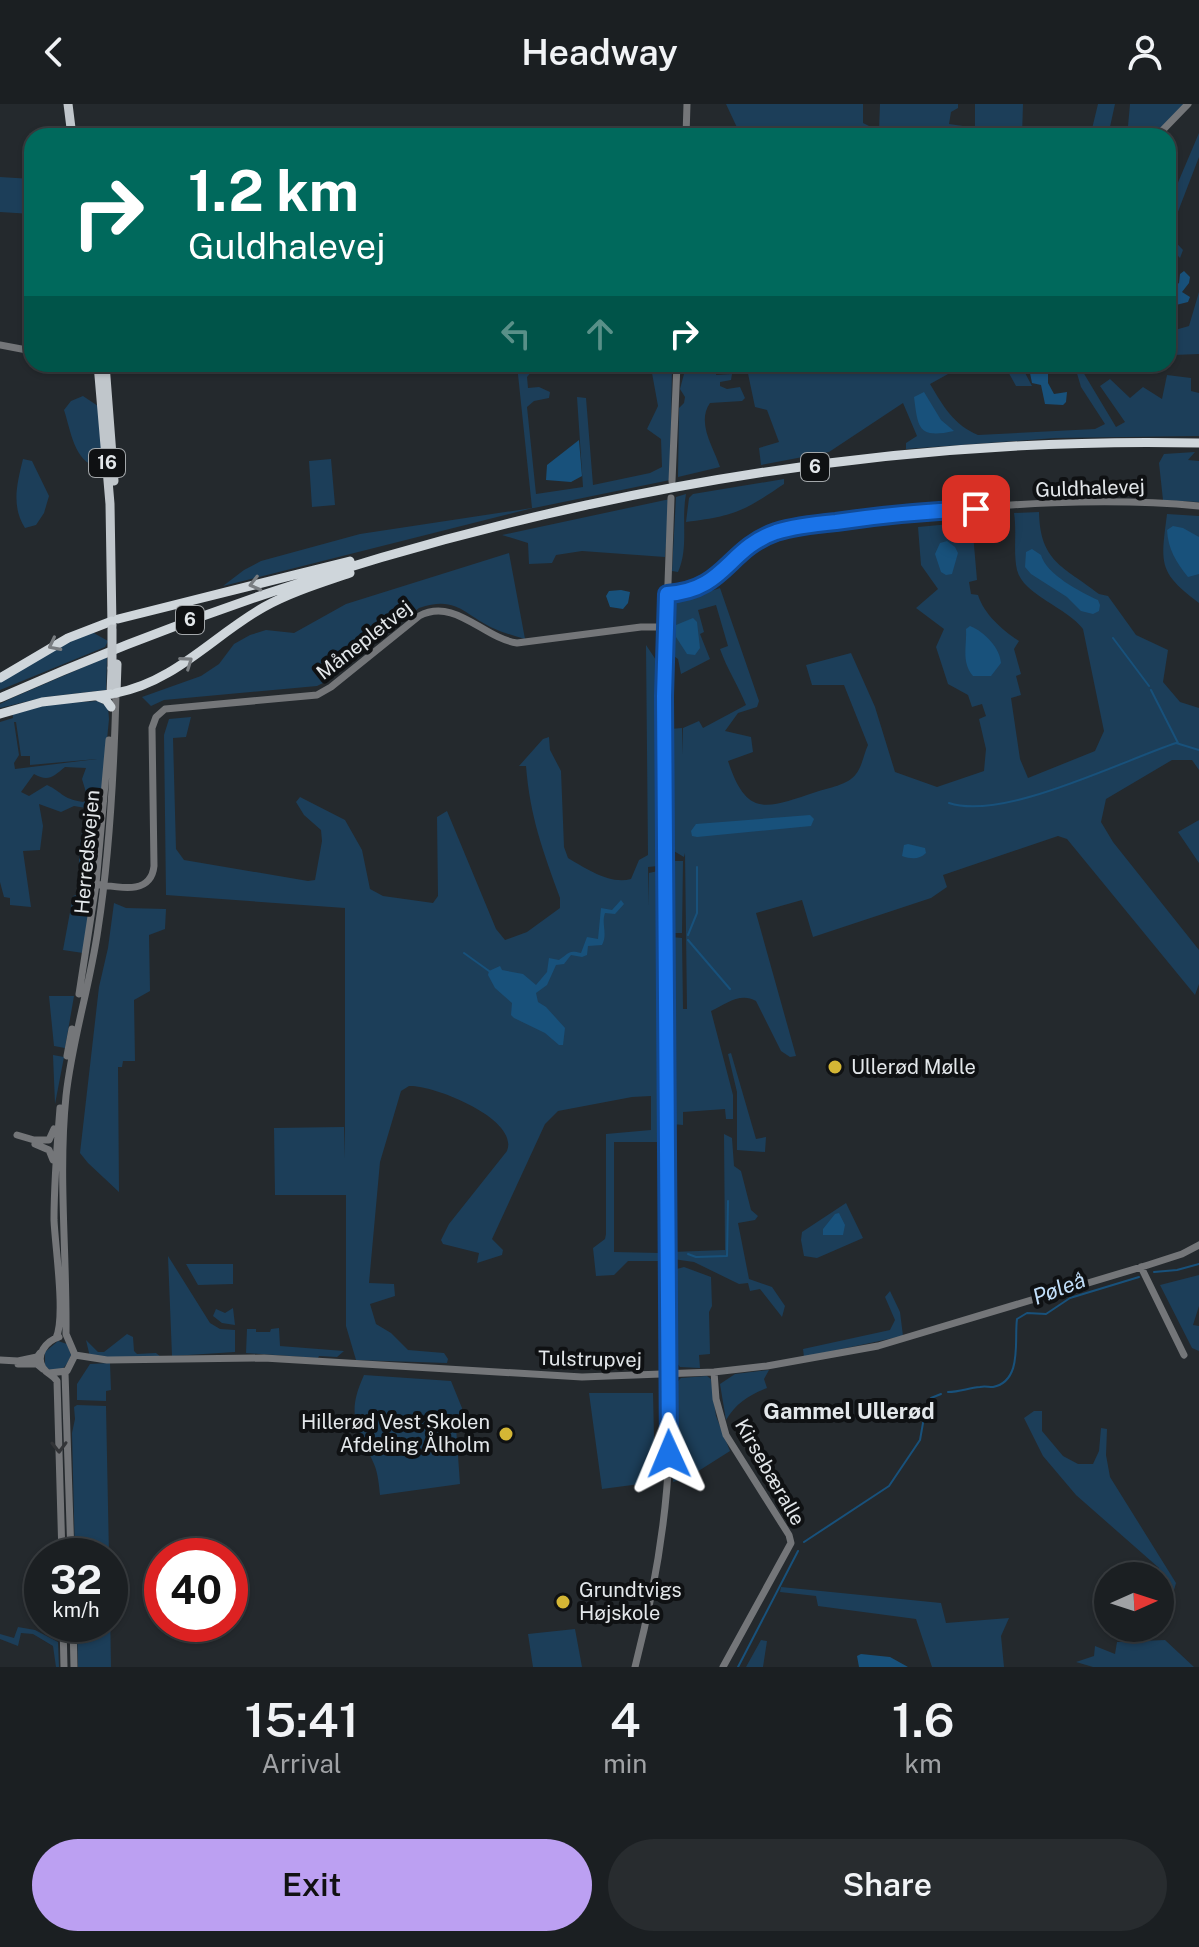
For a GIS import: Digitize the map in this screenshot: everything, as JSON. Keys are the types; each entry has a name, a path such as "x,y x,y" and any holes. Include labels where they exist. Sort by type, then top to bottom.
{"highway":[{"name":"6","path":"0,698 194,618 385,556 437,541 652,493 821,466 1004,447 1199,443"},
{"path":"0,714 42,702 99,697 140,686 178,668 239,623 283,598 419,552 437,541"},
{"path":"0,678 68,638 367,557 385,556"},
{"path":"99,697 111,707"}],"main road":[{"path":"68,104 71,128"},
{"name":"Herredsvejen","path":"99,372 110,504 115,624"},
{"name":"Herredsvejen","path":"106,372 114,475 114,693"}],"street":[{"path":"686,128 687,104"},
{"path":"1165,128 1188,104"},
{"path":"0,345 24,350"},
{"path":"672,481 677,372"},
{"path":"635,1667 654,1589 668,1466 665,627 671,498"},
{"name":"Guldhalevej","path":"667,594 704,586 755,541 799,526 924,512 1053,504 1136,502 1199,506"},
{"name":"Månepletvej","path":"100,885 139,887 146,884 154,873 152,728 156,717 165,709 317,695 419,616 433,610 454,613 499,638 517,643 641,627 665,627"},
{"name":"Herredsvejen","path":"68,1340 62,1167 63,1098 98,931 114,693"},
{"name":"Herredsvejen","path":"100,885 114,693"},
{"path":"0,1362 37,1357 56,1338 59,1327 53,1156 49,1150 17,1135 49,1140 63,1098"},
{"path":"54,1192 63,1098"},
{"path":"35,1144 57,1146"},
{"name":"Tulstrupvej","path":"74,1359 240,1358 582,1377 714,1372 781,1364 878,1346 1141,1267 1199,1245"},
{"path":"1141,1267 1184,1355"},
{"path":"56,1338 68,1340 74,1348 74,1359 65,1372 70,1538"},
{"path":"43,1348 41,1358 46,1371"},
{"path":"0,1362 37,1364 56,1377 62,1538"},
{"path":"46,1371 65,1372"},
{"name":"Kirsebæralle","path":"714,1372 716,1399 726,1435 789,1535 791,1543 723,1667"},
{"path":"63,1642 64,1667"},
{"path":"73,1642 74,1667"}],"shaded area":[{"path":"726,104 863,104 863,123 873,128 737,128"},
{"path":"880,104 958,104 958,108 951,112 949,124 963,126 879,128"},
{"path":"975,104 1023,104 1022,128 975,128"},
{"path":"1098,104 1115,104 1110,128 1092,128"},
{"path":"1130,104 1184,104 1161,128 1125,128"},
{"path":"1199,133 1199,157 1176,217 1176,187"},
{"path":"0,177 24,178 24,214 0,212"},
{"path":"1176,242 1183,250 1180,258 1176,254"},
{"path":"1184,271 1190,277 1182,292 1190,297 1188,302 1176,305 1176,285"},
{"path":"1199,292 1199,354 1176,355 1176,330 1189,326"},
{"path":"518,372 531,372 527,377 528,388 539,387 550,392 549,398 534,401 527,407 536,494 583,487 577,397 586,398 593,485 650,473 662,467 661,439 647,429 658,406 652,373 637,372 672,372 670,480 533,508 223,586 261,561 360,534 532,508"},
{"path":"748,372 952,372 930,384 956,420 978,435 1095,429 1105,424 1081,387 1077,372 1083,372 1116,427 1125,422 1100,386 1110,379 1130,398 1143,387 1162,399 1167,375 1191,378 1191,391 1199,393 1199,436 1055,438 906,449 906,443 917,436 903,403 829,452 761,465 759,448 779,442 767,410 755,407"},
{"path":"1008,372 1025,372 1032,386 1016,386"},
{"path":"1030,373 1048,373 1048,383 1054,394 1067,392 1066,402 1063,405 1045,404 1041,385 1032,383"},
{"path":"684,374 732,374 731,380 720,382 720,386 727,389 740,387 745,398 742,401 710,403 706,411 705,427 720,467 678,477 679,408 685,397 680,389"},
{"path":"924,392 941,420 954,431 933,433 922,429 914,397"},
{"path":"83,396 98,406 103,463 98,467 90,464 79,452 64,410 71,401"},
{"path":"579,440 582,476 571,482 546,480 547,465"},
{"path":"1195,452 1188,460 1199,461 1199,502 1163,500 1159,463 1164,454"},
{"path":"23,459 32,461 49,496 36,525 25,528 17,503"},
{"path":"331,459 335,505 312,507 309,461"},
{"path":"784,479 784,484 738,511 686,522 689,498 693,494"},
{"path":"686,494 684,544 678,572 672,571 676,497"},
{"path":"670,499 665,557 582,551 556,555 552,563 529,564 528,543 502,535"},
{"path":"1039,512 1040,529 1049,553 1064,569 1099,594 1108,596 1136,635 1168,650 1163,682 1180,702 1199,708 1199,770 1192,760 1172,760 1106,799 1101,822 1113,842 1199,950 1199,984 1195,995 1067,839 1058,836 943,875 947,887 931,898 813,937 802,900 756,913 796,1056 790,1057 781,1051 756,1001 739,998 711,1011 733,1095 733,1119 726,1119 725,1109 683,1112 683,1125 672,1124 671,937 682,938 683,1009 687,1009 685,853 684,857 672,850 670,729 682,728 683,755 683,728 699,721 703,728 746,705 720,649 728,646 716,605 698,610 704,632 700,634 710,659 681,674 678,659 671,654 672,604 720,588 759,701 757,707 738,713 725,731 751,737 753,752 728,761 735,780 751,801 772,805 784,802 843,783 858,771 868,745 844,685 812,685 806,665 851,653 875,707 895,772 937,787 984,771 986,749 979,719 986,716 982,704 972,707 968,695 948,684 936,647 944,629 916,608 938,589 921,565 918,527 972,522 977,580 969,582 971,594 978,595 994,621 1019,641 1014,649 1021,674 1016,676 1021,695 1011,698 1020,759 1028,778 1095,751 1104,731 1083,629 1028,587 1017,570 1014,513"},
{"path":"1167,514 1199,516 1199,603 1175,583 1165,565"},
{"path":"1173,526 1199,537 1199,574 1188,577 1176,561 1167,530"},
{"path":"947,541 958,553 952,574 946,575 941,572 935,554 940,543"},
{"path":"1032,549 1041,555 1056,575 1098,600 1099,611 1093,614 1081,611 1067,597 1031,574 1025,567 1026,552"},
{"path":"509,553 525,639 484,624 452,605 432,605 419,608 317,686 164,700 151,706 142,697 201,676 219,664 234,644 250,635 266,630 294,633 346,604"},
{"path":"609,591 630,592 628,603 623,609 610,607 606,596"},
{"path":"693,618 697,622 700,648 695,655 687,654 676,637 676,625"},
{"path":"970,626 986,636 998,652 1001,663 991,676 973,676 969,671 965,654 966,629"},
{"path":"92,632 108,641 105,647 0,690 0,682 62,645"},
{"path":"646,645 658,663 658,866 648,867 649,906 649,873 658,871 660,1142 614,1142 614,1252 659,1253 659,1261 628,1261 614,1275 596,1276 593,1248 605,1239 606,1234 606,1134 651,1130 651,1096 558,1111 545,1124 492,1239 503,1250 502,1255 477,1263 479,1253 443,1244 441,1240 449,1224 507,1151 508,1139 501,1127 472,1106 437,1091 409,1086 401,1091 380,1162 369,1283 394,1284 395,1296 370,1304 376,1324 391,1333 408,1350 444,1353 448,1359 447,1363 356,1360 346,1326 346,1195 275,1195 274,1128 344,1127 345,1159 345,908 166,895 164,735 169,719 191,717 186,737 173,738 176,849 184,860 315,880 321,830 304,815 296,802 300,797 345,820 362,850 370,889 383,896 433,903 438,896 437,817 447,811 496,929 505,940 527,932 560,908 560,898 534,818 526,766 519,766 543,739 549,737 550,750 561,771 564,847 568,858 598,874 623,880 631,879 639,860 648,855"},
{"path":"107,657 106,690 45,697 0,708 0,704 12,698"},
{"path":"98,701 108,707 92,895 83,953 63,950 73,896 79,894 79,851 86,808 74,806 61,812 39,804 43,826 40,850 23,851 31,907 10,905 10,898 4,897 0,882 0,722 13,718 12,712 49,704","holes":["14,722 21,756 30,756 30,765 97,759 15,769 14,763 19,755","65,767 86,768 82,779 88,799 83,802 70,799 47,785 29,796 21,792 34,774 50,777"]},
{"path":"810,815 814,819 811,826 697,837 692,836 691,831 696,824"},
{"path":"1199,820 1199,863 1178,832"},
{"path":"904,845 925,848 926,853 915,858 902,856"},
{"path":"673,861 683,861 682,933 671,933"},
{"path":"621,900 624,904 615,914 605,913 602,945 588,946 587,955 571,955 564,964 556,965 547,985 536,993 538,1002 565,1028 563,1045 514,1018 511,1015 512,1003 495,988 489,971 500,966 502,970 523,974 536,985 547,972 549,958 559,960 570,952 581,953 587,937 598,939 601,908 612,910"},
{"path":"114,903 126,908 166,909 165,929 149,935 150,991 134,1000 135,1061 123,1061 122,1067 118,1067 119,1192 80,1153 99,987"},
{"path":"49,996 74,996 65,1048 54,1046"},
{"path":"731,1053 756,1139 766,1137 765,1152 737,1150 737,1092 728,1054"},
{"path":"53,1055 64,1057 55,1104"},
{"path":"724,1134 732,1138 734,1166 741,1171 751,1210 758,1216 755,1220 738,1223 749,1279 772,1287 785,1306 782,1317 760,1289 750,1291 748,1283 739,1284 694,1262 673,1259 672,1252 725,1250"},
{"path":"846,1203 863,1238 817,1258 804,1256 802,1232"},
{"path":"839,1213 845,1225 843,1235 823,1235 823,1229"},
{"path":"168,1256 210,1323 220,1329 235,1330 235,1352 172,1356"},
{"path":"186,1264 233,1264 233,1284 198,1285"},
{"path":"684,1267 711,1277 710,1354 699,1355 700,1368 680,1367 675,1361 673,1270"},
{"path":"1199,1275 1199,1306 1193,1325 1199,1326 1199,1351 1192,1348 1160,1285"},
{"path":"890,1291 900,1312 903,1336 804,1357 803,1349 890,1330 895,1320 885,1297"},
{"path":"233,1308 235,1325 222,1323 213,1316 216,1309 225,1313"},
{"path":"279,1328 280,1346 344,1351 337,1357 318,1358 246,1353 247,1329 270,1332"},
{"path":"127,1334 133,1337 137,1354 156,1353 161,1357 90,1357 86,1340 98,1352 104,1352"},
{"path":"58,1341 67,1344 71,1355 64,1367 51,1371 45,1366 45,1352"},
{"path":"110,1363 111,1390 106,1391 106,1401 77,1400 77,1384 90,1364"},
{"path":"769,1370 764,1379 767,1388 744,1400 726,1420 720,1384 735,1374"},
{"path":"364,1375 451,1381 462,1408 463,1426 456,1427 460,1484 380,1495 375,1468 356,1421 355,1401"},
{"path":"707,1376 711,1379 716,1416 730,1451 689,1477 673,1482 676,1383 681,1378"},
{"path":"589,1393 653,1393 655,1482 602,1489"},
{"path":"106,1406 109,1538 75,1538 74,1407"},
{"path":"1034,1411 1042,1411 1042,1431 1063,1456 1078,1464 1093,1464 1099,1451 1101,1428 1107,1429 1106,1455 1110,1477 1163,1562 1152,1562 1076,1495 1043,1456 1024,1418"},
{"path":"781,1587 941,1603 946,1623 1009,1618 1001,1636 1004,1667 932,1667 916,1619 818,1606 816,1596 780,1592"},
{"path":"18,1627 24,1628 18,1646 0,1639 0,1634 14,1638"},
{"path":"575,1629 582,1667 533,1667 528,1634"},
{"path":"761,1640 767,1641 763,1667 746,1667"},
{"path":"46,1642 58,1642 59,1667 56,1667 53,1646"},
{"path":"77,1642 111,1642 111,1667 78,1667"},
{"path":"1117,1642 1167,1642 1194,1667 1093,1667 1076,1662 1094,1656 1095,1646 1115,1654"},
{"path":"857,1656 890,1657 908,1667 859,1667"}],"waterway":[{"path":"1113,638 1149,686"},
{"path":"1151,690 1178,743"},
{"path":"949,803 972,806 1030,797 1176,743 1199,750"},
{"path":"688,935 697,913 697,867"},
{"path":"688,940 730,989"},
{"path":"464,953 489,971"},
{"path":"688,1254 696,1257 727,1256 728,1201"},
{"name":"Pøleå","path":"1154,1272 1199,1264"},
{"name":"Pøleå","path":"948,1392 993,1387 1009,1377 1015,1359 1017,1319 1027,1313 1046,1314 1070,1298 1139,1277"},
{"name":"Pøleå","path":"804,1542 889,1486 920,1440 926,1406 931,1398 941,1394"},
{"name":"Pøleå","path":"738,1667 798,1551"}],"place":[{"name":"Ullerød Mølle","path":"835,1067"},
{"name":"Hillerød Vest Skolen Afdeling Ålholm","path":"506,1434"},
{"name":"Grundtvigs Højskole","path":"563,1602"}],"district":[{"name":"Gammel Ullerød","path":"849,1411"}],"route":[{"path":"669,1454 664,696 667,594 704,586 755,541 799,526 976,509"}]}
